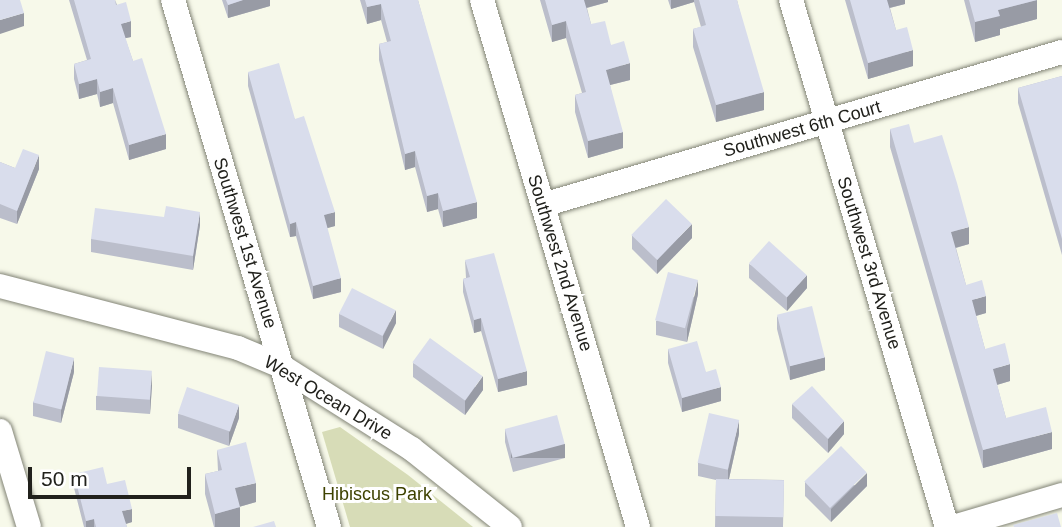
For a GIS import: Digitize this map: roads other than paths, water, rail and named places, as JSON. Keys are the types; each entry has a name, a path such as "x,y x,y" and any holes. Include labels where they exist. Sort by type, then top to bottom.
{"street":[{"name":"Southwest 1st Avenue","path":"173,0 329,527"},
{"name":"Southwest 2nd Avenue","path":"482,0 638,527"},
{"name":"Southwest 3rd Avenue","path":"791,0 947,527"},
{"name":"Southwest 6th Court","path":"543,205 1062,52"},
{"name":"West Ocean Drive","path":"0,286 54,304 238,348 281,366 412,449 510,527"},
{"path":"0,431 29,527"},
{"path":"953,527 1062,495"}],"park label":[{"name":"Hibiscus Park","path":"377,494"}]}
